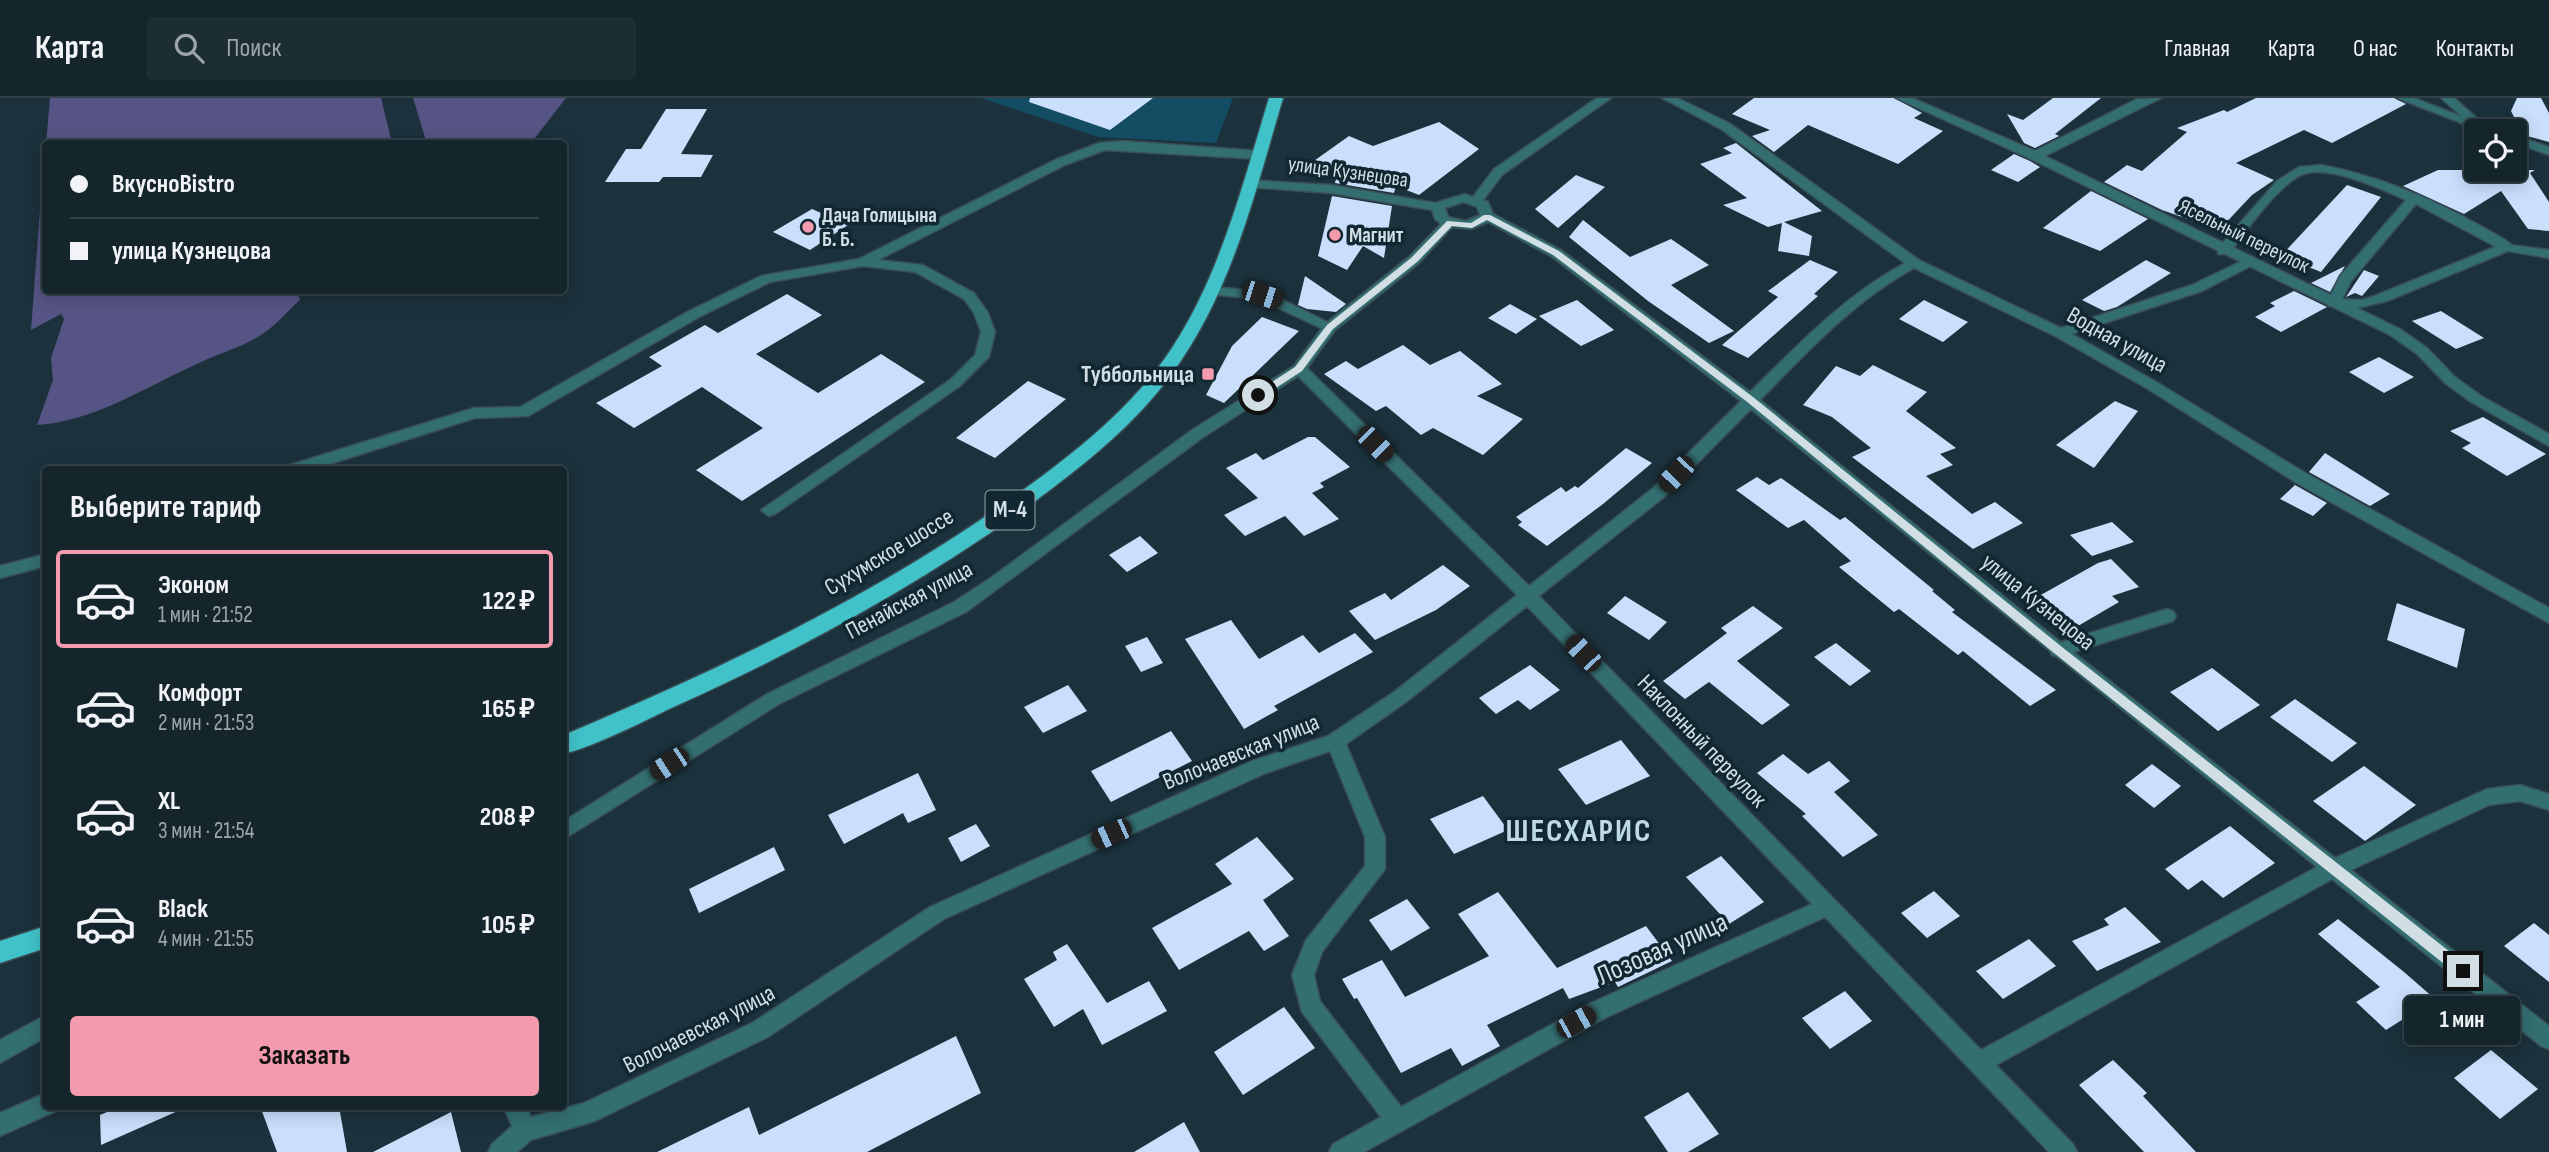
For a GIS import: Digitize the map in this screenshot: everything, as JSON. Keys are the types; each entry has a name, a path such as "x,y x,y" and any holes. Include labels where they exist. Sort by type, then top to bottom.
{"highway":[{"name":"Сухумское шоссе","path":"567,745 643,712 872,598 1026,499 1102,440 1146,393 1180,350 1213,291 1276,98"},
{"path":"0,952 42,938"}],"street":[{"path":"1476,201 1498,173 1605,98"},
{"name":"Водная улица","path":"1668,98 1725,126 1914,263 2060,333 2153,386 2301,478 2549,616"},
{"name":"Ясельный переулок","path":"1902,98 2035,156 2224,251 2395,332 2422,351 2450,380 2476,399 2549,441"},
{"path":"2035,156 2141,102 2155,98"},
{"path":"2403,98 2464,121"},
{"path":"2447,98 2474,119"},
{"path":"2527,143 2549,151"},
{"path":"863,262 1061,162 1103,146 1124,145 1259,155"},
{"path":"2224,251 2287,179 2303,170 2341,170 2482,230 2507,247 2549,254"},
{"name":"улица Кузнецова","path":"1250,183 1331,189 1438,207"},
{"path":"1453,199 1476,201 1483,205 1487,216 1472,225 1450,223 1442,219 1438,207 1453,199"},
{"path":"2412,200 2371,252 2357,263 2338,289 2334,303 2363,304 2382,298 2507,247"},
{"name":"улица Кузнецова","path":"1487,216 1556,253 1749,399 2058,650 2549,1039"},
{"name":"Пенайская улица","path":"567,829 773,699 960,607 1197,434 1299,369 1330,327 1414,260 1450,223"},
{"path":"305,466 474,412 523,412 694,314 766,279 863,262 918,268 969,296 981,313 988,332 982,357 955,383 769,510"},
{"path":"2060,333 2197,288 2248,262"},
{"name":"Волочаевская улица","path":"500,1152 525,1130 587,1112 760,1030 937,913 1259,767 1335,741 1400,697 1658,493 1749,399 1825,326 1886,278 1914,263"},
{"path":"1213,291 1262,295 1330,327"},
{"name":"Наклонный переулок","path":"1299,369 1527,595 1976,1064 2065,1152"},
{"path":"0,572 42,561"},
{"path":"2058,650 2167,616"},
{"path":"1335,741 1375,837 1375,869 1313,947 1303,975 1310,1005 1397,1121"},
{"path":"1976,1064 2334,868 2487,797 2520,793 2549,802"},
{"name":"Лозовая улица","path":"1341,1152 1599,1010 1826,907"},
{"path":"0,1052 42,1027"},
{"path":"0,1125 42,1106"},
{"path":"516,1110 525,1130"}],"shaded area":[{"path":"50,98 381,98 391,140 46,140"},
{"path":"413,98 566,98 533,140 426,140"},
{"path":"981,98 1233,98 1216,143 1098,137"},
{"path":"42,184 42,294 298,294 300,300 272,327 245,344 100,410 59,422 37,425 53,380 51,358 64,319 61,314 31,330"}],"building":[{"path":"1030,98 1153,98 1110,130 1029,102"},
{"path":"1754,98 1894,98 1922,113 1914,118 1943,131 1898,164 1808,125 1774,152 1752,136 1770,130 1732,114"},
{"path":"2053,98 2101,98 2055,134 2059,136 2035,148 2024,143 2007,114 2023,120"},
{"path":"2256,98 2394,98 2406,104 2332,143 2304,130 2236,163 2274,180 2252,195 2219,230 2162,210 2104,182 2127,165 2142,171 2187,132 2177,128 2224,110 2227,112"},
{"path":"2517,98 2541,98 2549,113 2549,142 2527,136 2527,119 2515,119 2511,111"},
{"path":"666,109 707,109 681,154 713,155 701,177 663,177 659,182 605,182 626,149 641,149"},
{"path":"1439,122 1479,149 1419,195 1396,186 1394,193 1335,183 1337,174 1311,163 1349,136 1373,146"},
{"path":"1736,143 1822,211 1784,222 1812,236 1809,256 1778,251 1782,223 1768,227 1723,205 1747,198 1700,164 1732,153 1723,148"},
{"path":"2014,154 2040,167 2018,182 1991,170"},
{"path":"2438,170 2464,170 2464,182 2527,182 2527,170 2535,170 2530,173 2549,202 2549,231 2528,229 2501,191 2464,214 2403,186"},
{"path":"1576,175 1605,187 1558,228 1535,209"},
{"path":"2347,185 2381,197 2321,272 2281,256"},
{"path":"2091,191 2148,219 2100,251 2043,228"},
{"path":"1332,196 1392,206 1384,258 1363,246 1347,270 1318,256"},
{"path":"812,209 848,225 810,250 773,232"},
{"path":"1583,220 1630,257 1671,239 1709,265 1671,285 1734,331 1709,343 1648,301 1569,237"},
{"path":"1810,260 1838,272 1814,294 1818,296 1748,358 1722,345 1778,297 1768,291"},
{"path":"2146,260 2171,273 2117,307 2104,311 2082,300"},
{"path":"2345,266 2330,292 2311,283"},
{"path":"2364,270 2379,276 2362,296 2355,293 2346,297"},
{"path":"1305,276 1346,304 1336,312 1307,309 1298,305"},
{"path":"2294,291 2327,307 2281,332 2255,317 2275,306 2270,303"},
{"path":"787,294 822,315 756,354 818,393 881,354 925,382 742,501 696,470 763,428 702,387 634,428 596,403 662,366 649,357 705,325 718,333"},
{"path":"1577,300 1614,330 1581,346 1539,316"},
{"path":"1924,300 1968,322 1943,342 1899,319"},
{"path":"1510,304 1537,319 1516,334 1488,318"},
{"path":"2441,311 2484,338 2456,349 2412,321"},
{"path":"1262,317 1299,331 1224,403 1206,395 1232,346"},
{"path":"1403,345 1430,365 1460,351 1502,384 1477,396 1523,419 1483,455 1433,428 1421,435 1386,406 1376,411 1324,374 1346,361 1358,369"},
{"path":"2379,357 2414,377 2384,393 2349,372"},
{"path":"1873,365 1927,392 1906,411 1956,448 1940,454 1953,465 1926,476 1972,514 1995,502 2023,523 1973,549 1852,457 1871,448 1832,417 1803,405 1836,366 1860,376"},
{"path":"1028,381 1066,399 995,458 956,438"},
{"path":"2115,401 2138,411 2094,468 2056,445"},
{"path":"2483,417 2546,454 2507,476 2462,448 2471,443 2450,431"},
{"path":"1308,437 1315,437 1350,467 1320,483 1324,487 1312,493 1339,519 1304,536 1285,516 1245,536 1224,515 1258,498 1226,468 1256,453 1263,460"},
{"path":"1626,448 1652,463 1547,546 1518,525 1522,522 1516,517 1561,487 1566,492 1575,486 1578,488"},
{"path":"2325,453 2390,494 2370,506 2309,472"},
{"path":"1757,477 1769,485 1781,478 1840,520 1845,517 1934,590 1932,591 1955,610 1952,612 2056,690 2030,706 1963,651 1958,655 1899,609 1894,612 1839,567 1851,561 1804,520 1788,528 1736,490"},
{"path":"2295,485 2327,503 2313,516 2280,499"},
{"path":"2112,522 2134,542 2092,556 2070,535"},
{"path":"1140,536 1158,553 1127,572 1109,555"},
{"path":"2111,559 2139,587 2112,596 2119,602 2078,626 2039,596 2098,563"},
{"path":"1443,565 1470,586 1436,610 1375,640 1349,611 1385,593 1391,600"},
{"path":"1625,596 1667,622 1649,640 1607,613"},
{"path":"2397,603 2465,629 2457,668 2387,640"},
{"path":"1753,606 1783,628 1737,661 1790,705 1762,725 1709,682 1685,699 1663,681 1727,633 1721,628"},
{"path":"1231,620 1259,659 1303,635 1319,653 1355,633 1373,652 1274,706 1278,710 1244,729 1185,639"},
{"path":"1147,637 1163,663 1141,672 1125,646"},
{"path":"1836,643 1871,671 1850,686 1814,657"},
{"path":"1530,665 1560,690 1530,710 1518,700 1496,714 1479,698"},
{"path":"2212,668 2260,705 2218,731 2170,692"},
{"path":"1068,685 1087,711 1043,733 1024,707"},
{"path":"2295,699 2357,743 2332,762 2270,717"},
{"path":"1171,731 1192,761 1111,802 1091,771"},
{"path":"1621,740 1650,776 1586,805 1558,769"},
{"path":"1783,754 1808,774 1829,761 1850,781 1834,792 1878,835 1843,857 1802,816 1806,814 1757,773"},
{"path":"2152,764 2181,786 2154,808 2125,785"},
{"path":"2364,766 2416,805 2365,841 2313,801"},
{"path":"918,773 936,810 908,823 903,813 844,844 828,815"},
{"path":"1483,796 1508,830 1454,854 1430,819"},
{"path":"976,824 990,846 961,862 948,838"},
{"path":"2230,826 2275,863 2223,898 2202,880 2188,890 2165,869"},
{"path":"1257,837 1294,879 1263,900 1289,936 1264,951 1249,931 1179,970 1152,928 1232,884 1215,864"},
{"path":"774,847 785,870 699,913 689,889"},
{"path":"1721,856 1764,902 1729,924 1686,877"},
{"path":"1934,891 1960,916 1927,938 1901,913"},
{"path":"1498,892 1557,968 1646,926 1672,961 1618,987 1615,982 1569,999 1563,988 1487,1025 1500,1046 1462,1066 1451,1048 1401,1073 1357,998 1354,999 1342,979 1382,960 1405,997 1489,956 1458,914"},
{"path":"1407,899 1430,928 1391,951 1369,920"},
{"path":"2125,907 2161,942 2097,971 2072,941 2109,925 2104,919"},
{"path":"2338,919 2435,999 2386,1030 2356,1002 2380,987 2318,934"},
{"path":"2534,923 2549,935 2549,982 2504,946"},
{"path":"2029,939 2056,966 2003,999 1976,971"},
{"path":"1067,944 1107,1003 1149,981 1167,1011 1102,1045 1083,1009 1054,1027 1024,979 1057,960 1053,952"},
{"path":"1845,991 1872,1021 1830,1049 1802,1018"},
{"path":"1284,1007 1315,1048 1243,1095 1214,1052"},
{"path":"956,1036 981,1093 867,1152 657,1152 749,1107 759,1135"},
{"path":"2491,1050 2538,1089 2500,1119 2454,1078"},
{"path":"2113,1060 2147,1093 2143,1096 2196,1152 2144,1152 2079,1085"},
{"path":"1688,1092 1719,1134 1688,1152 1668,1152 1644,1117"},
{"path":"112,1110 180,1110 101,1145 100,1115"},
{"path":"261,1110 340,1110 347,1152 277,1152"},
{"path":"451,1112 461,1152 373,1152"},
{"path":"1184,1122 1200,1152 1134,1152"}],"place":[{"name":"Дача Голицына Б. Б.","path":"808,227"},
{"name":"Магнит","path":"1335,235"},
{"name":"Туббольница","path":"1208,374"}],"district":[{"name":"ШЕСХАРИС","path":"1579,831"}],"route":[{"path":"1258,395 1299,369 1330,327 1414,260 1450,223 1472,225 1482,222 1487,216 1556,253 1749,399 2058,650 2463,971"}]}
